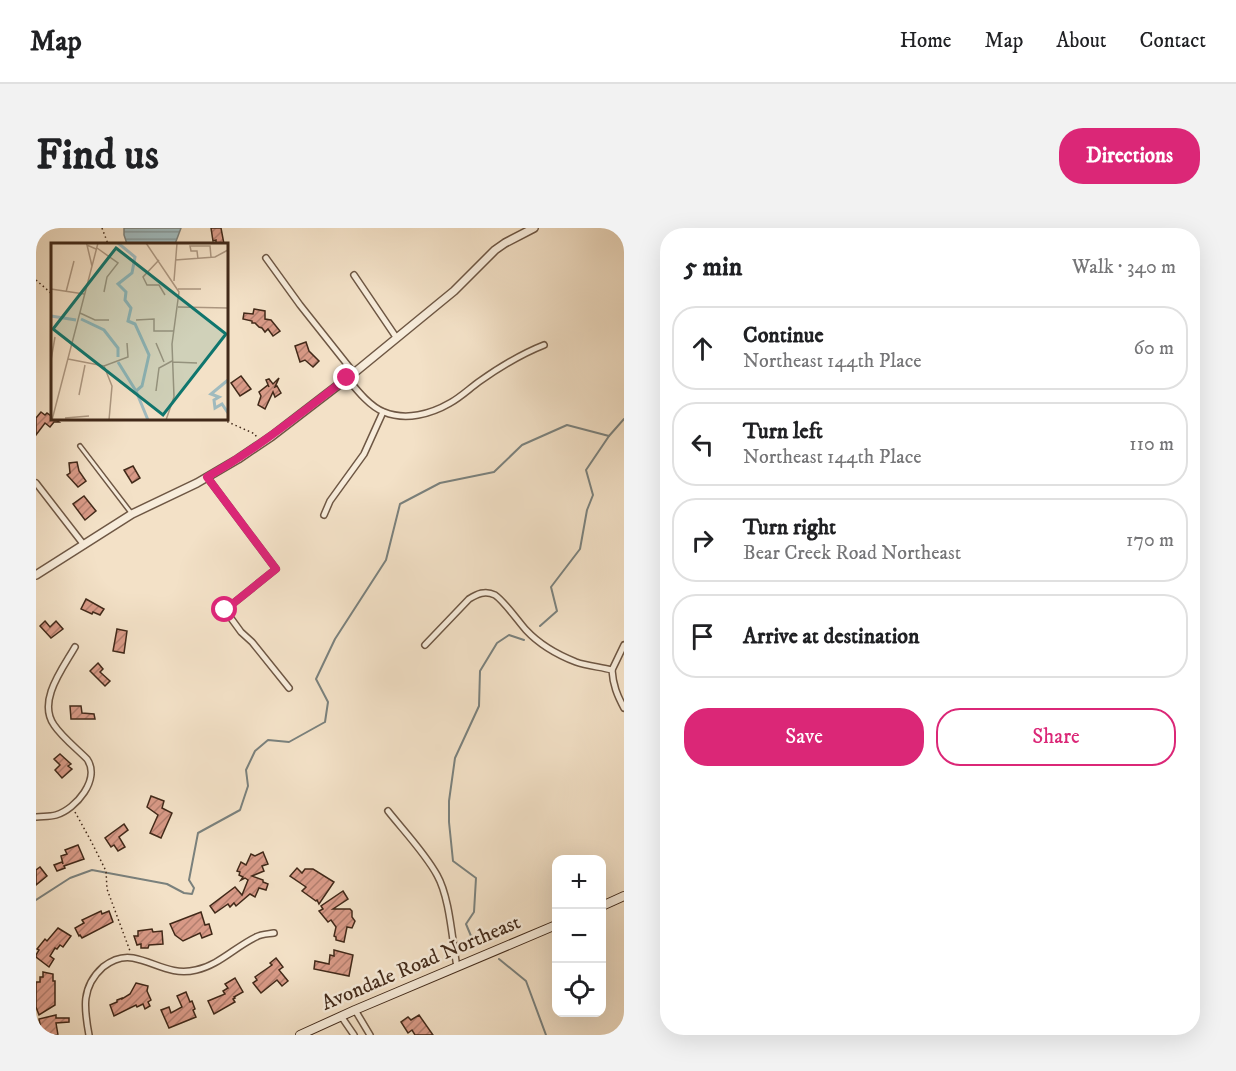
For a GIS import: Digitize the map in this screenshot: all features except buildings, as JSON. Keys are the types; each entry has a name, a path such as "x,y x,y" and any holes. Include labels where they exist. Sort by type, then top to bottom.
{"main road":[{"path":"606,904 624,896"},
{"name":"Avondale Road Northeast","path":"300,1035 552,927"}],"street":[{"path":"36,575 132,514 207,477 261,443 354,373 454,291 495,250 534,228"},
{"path":"266,258 354,373"},
{"path":"354,275 396,338"},
{"path":"347,378 365,399 383,412 402,416 428,413 451,403 481,381 528,352 544,345"},
{"path":"324,515 330,501 364,454 383,412"},
{"path":"207,477 276,569 225,610 289,688"},
{"path":"36,483 84,545"},
{"path":"425,645 469,599 485,592 495,595 528,632 549,649 577,662 612,670"},
{"path":"624,645 612,670 613,684 624,708"},
{"path":"36,816 56,815 71,806 85,791 92,774 91,765 54,726 47,706 54,684 75,647"},
{"path":"388,811 415,843 437,875 446,899 457,967"},
{"path":"89,1035 84,1010 86,992 96,974 107,964 117,959 133,958 168,970 187,972 199,970 220,961 258,935 274,933"},
{"path":"355,1010 370,1035"},
{"path":"341,1016 354,1035"}],"lane":[{"path":"80,446 132,514"}],"path":[{"path":"102,228 108,243"},
{"path":"36,280 51,293"},
{"path":"223,420 255,435 261,443"},
{"path":"71,806 92,841 106,871 107,889 133,958"}],"water":[{"path":"124,228 181,228 175,243 127,243"}],"waterway":[{"path":"36,900 70,878 92,870 167,884 184,893 192,894 194,888 189,880 198,833 240,810 248,786 246,770 255,751 268,740 289,742 325,722 328,702 316,679 335,639 386,560 400,504 440,483 494,472 522,445 567,425 609,436 624,419"},
{"path":"540,626 557,611 551,587 580,549 587,510 593,495 586,470 609,436"},
{"path":"484,942 471,936 466,924 474,912 476,878 453,861 449,801 455,758 479,706 480,671 497,643 509,635 524,640"},
{"path":"499,959 526,981 546,1035"}],"route":[{"path":"225,610 276,569 207,477 272,436 347,378"}]}
